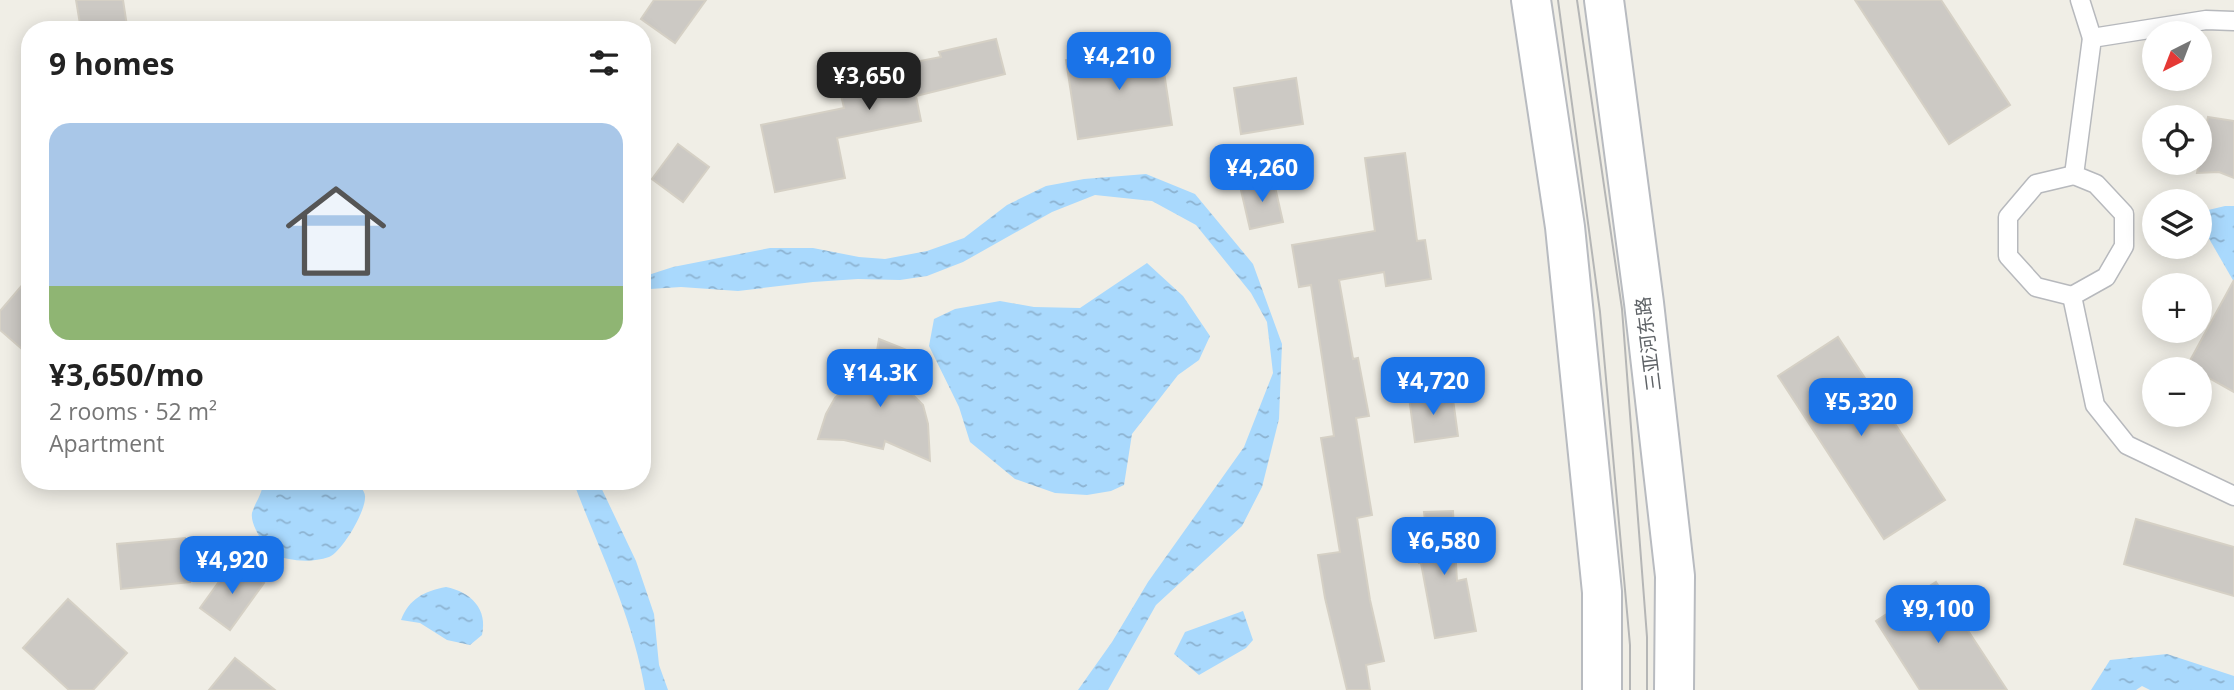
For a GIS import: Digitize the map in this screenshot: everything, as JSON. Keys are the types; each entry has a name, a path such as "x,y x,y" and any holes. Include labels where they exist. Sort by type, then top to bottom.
{"main road":[{"path":"1531,0 1565,227 1602,592 1602,690"},
{"name":"三亚河东路","path":"1604,0 1644,303 1675,576 1674,690"}],"lane":[{"path":"2074,175 2092,38 2080,0"},
{"path":"2092,38 2206,20 2234,21"},
{"path":"2074,175 2096,184 2124,214 2124,246 2105,277 2072,296 2036,287 2008,256 2008,217 2036,184 2074,175"},
{"path":"2072,296 2095,405 2127,445 2234,496"}],"water":[{"path":"1146,174 1195,194 1253,264 1282,344 1279,419 1262,487 1242,526 1156,605 1108,690 1078,690 1112,642 1148,582 1244,447 1273,373 1267,322 1251,293 1196,225 1152,201 1095,195 1052,212 963,262 927,276 900,280 813,282 738,291 681,287 651,289 651,274 673,267 770,248 813,248 885,259 927,251 964,238 1007,205 1046,186 1084,179"},
{"path":"2234,206 2234,282 2212,244 2212,209"},
{"path":"1147,263 1183,296 1210,336 1199,360 1178,375 1132,434 1124,485 1111,491 1087,495 1055,493 1015,479 970,442 959,407 929,346 934,319 955,309 1000,301 1034,307 1080,308"},
{"path":"262,490 362,490 365,498 352,531 340,548 329,557 314,560 269,554 253,523 252,513"},
{"path":"577,490 602,490 636,561 654,614 659,665 668,690 645,690 640,663 614,584"},
{"path":"446,587 463,593 476,603 480,610 482,635 470,645 447,640 420,623 401,620 418,597"},
{"path":"1243,611 1253,640 1246,648 1199,675 1174,654 1185,632"},
{"path":"2167,654 2234,676 2234,690 2150,690 2142,686 2136,690 2091,690 2110,660"}],"building":[{"path":"76,0 123,0 126,21 80,21"},
{"path":"654,0 706,0 675,43 651,26 651,21 641,19"},
{"path":"1855,0 1941,0 2010,105 1949,144"},
{"path":"996,39 1005,74 916,96 921,121 837,138 845,178 775,192 761,125 844,108 837,77 941,57 939,52"},
{"path":"1160,46 1172,125 1078,139 1066,60"},
{"path":"1296,78 1303,124 1241,134 1234,88"},
{"path":"2212,118 2234,121 2234,178 2212,172"},
{"path":"678,144 709,167 683,202 652,179"},
{"path":"1405,153 1417,241 1425,240 1431,279 1386,286 1384,272 1339,280 1353,359 1358,358 1369,416 1356,418 1372,515 1357,518 1370,600 1384,661 1366,665 1370,690 1347,690 1325,598 1318,555 1340,552 1321,438 1334,436 1311,285 1299,287 1292,245 1375,231 1365,158"},
{"path":"1273,178 1283,222 1250,229 1240,186"},
{"path":"2234,280 2234,392 2212,380 2212,357 2192,357 2200,343 2212,343 2212,320"},
{"path":"21,286 21,348 0,330 0,311"},
{"path":"1838,337 1945,500 1884,539 1778,376"},
{"path":"879,339 907,350 902,375 906,388 923,405 928,424 930,461 885,441 883,449 844,440 818,439 826,414 835,398 874,369"},
{"path":"1452,392 1458,436 1415,442 1409,397"},
{"path":"1453,511 1457,581 1466,579 1476,631 1435,638 1419,563 1417,532 1426,530 1424,512"},
{"path":"2136,519 2234,547 2234,596 2124,564"},
{"path":"185,538 190,582 121,589 117,544"},
{"path":"234,561 264,583 230,630 200,608"},
{"path":"1936,582 2007,690 1920,690 1876,621"},
{"path":"68,599 127,653 93,690 69,690 23,648"},
{"path":"235,658 275,690 209,690"}],"tram line":[{"path":"1558,0 1600,312 1630,645 1630,690"},
{"path":"1577,0 1622,309 1647,637 1647,690"}]}
